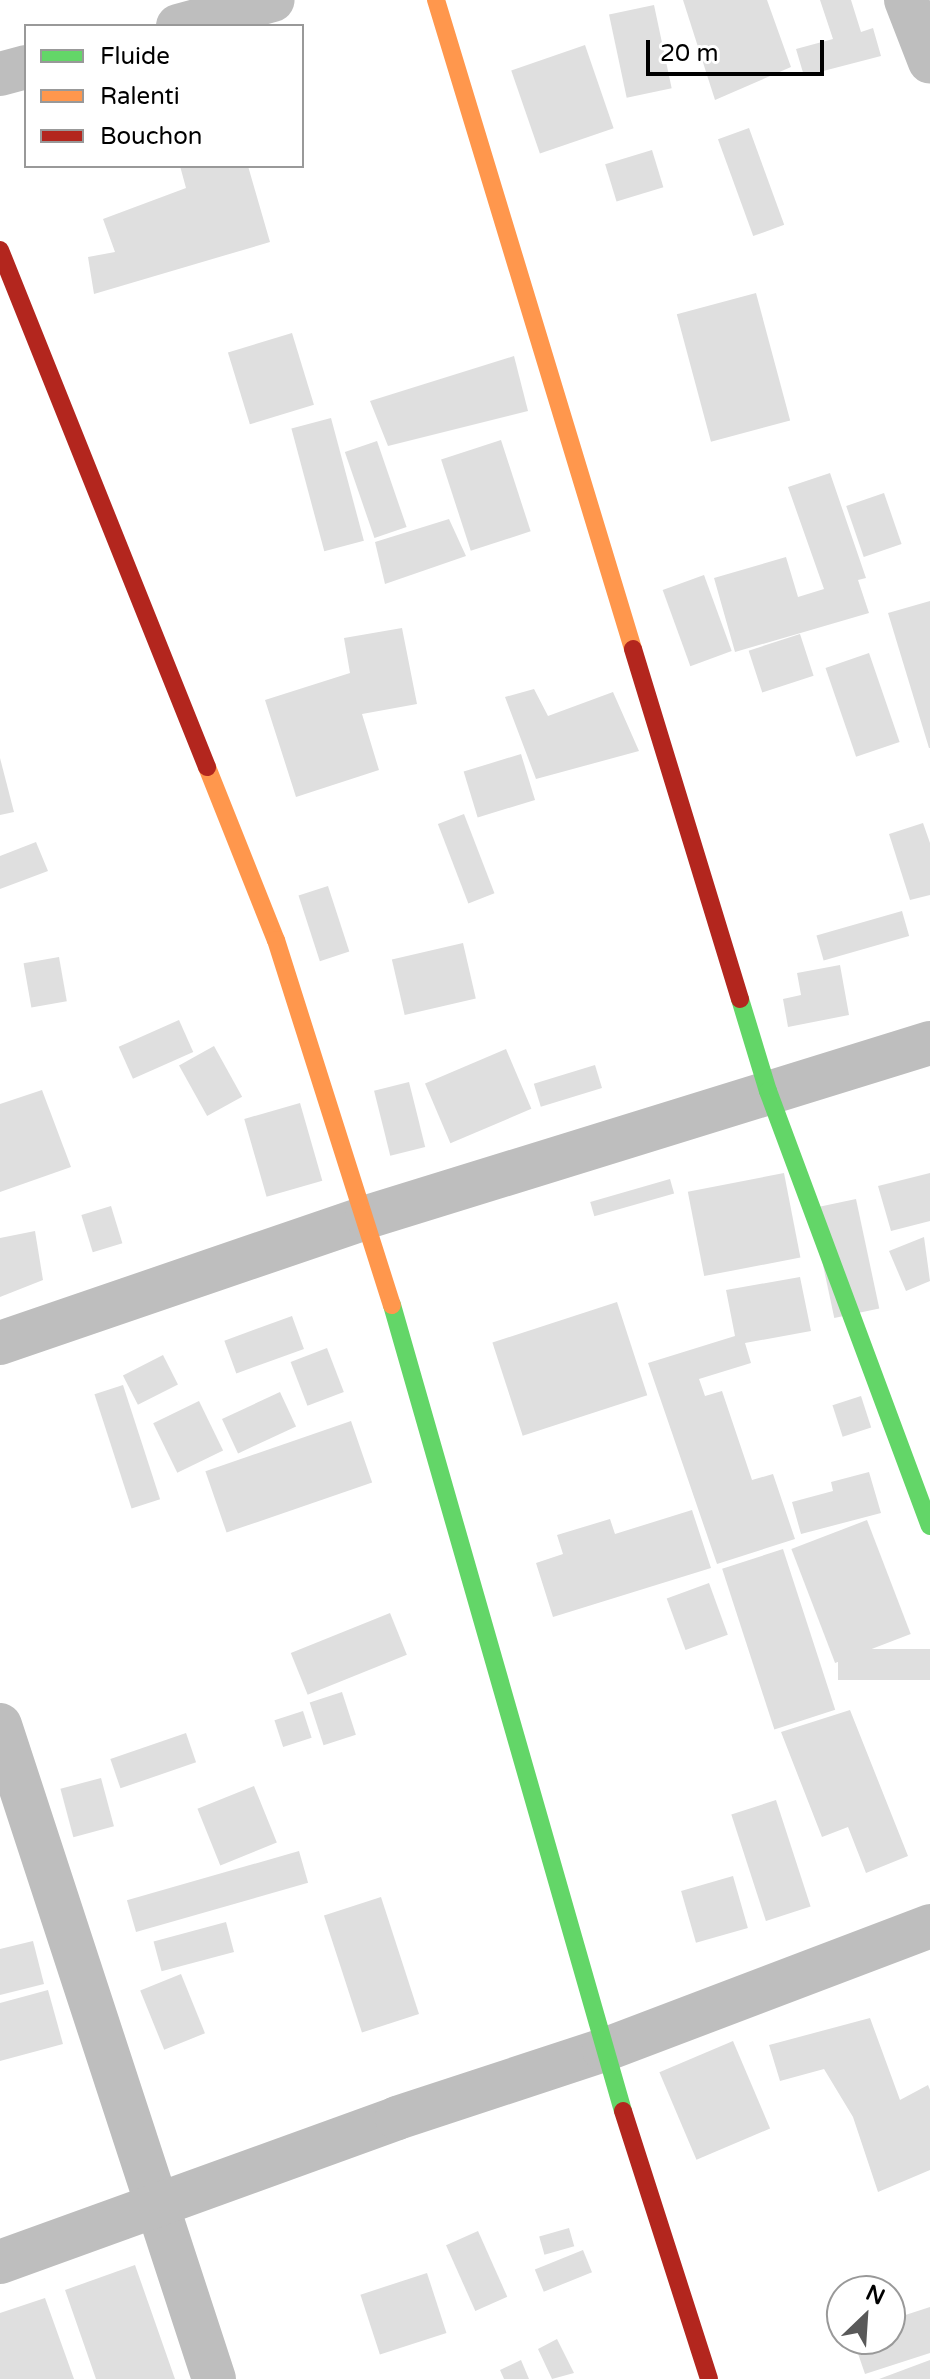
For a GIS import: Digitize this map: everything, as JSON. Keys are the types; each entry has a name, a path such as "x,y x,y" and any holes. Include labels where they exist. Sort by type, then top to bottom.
{"street":[{"path":"185,24 273,0"},
{"path":"436,0 768,1091 930,1526"},
{"path":"906,0 930,62"},
{"path":"0,74 24,68"},
{"path":"0,250 276,940 367,1217 604,2050 709,2379"},
{"path":"0,1343 367,1217 930,1043"},
{"path":"0,1725 155,2207 214,2379"},
{"path":"0,2262 397,2118 604,2050 930,1926"}],"building":[{"path":"683,0 767,0 791,67 715,100"},
{"path":"820,0 851,0 861,32 873,28 881,56 804,76 796,49 833,39"},
{"path":"654,5 672,88 627,98 609,15"},
{"path":"585,45 614,128 540,154 511,70"},
{"path":"749,128 784,225 753,236 718,139"},
{"path":"652,150 663,187 617,202 605,164"},
{"path":"181,168 249,168 270,242 94,294 88,257 115,252 103,219 186,188"},
{"path":"756,293 790,421 711,442 677,314"},
{"path":"292,333 314,405 250,424 228,353"},
{"path":"514,356 528,411 388,446 370,401"},
{"path":"331,418 364,541 324,551 291,429"},
{"path":"501,440 531,531 471,551 441,459"},
{"path":"377,441 407,527 374,538 345,452"},
{"path":"830,473 866,578 858,580 869,613 735,652 714,578 786,557 798,597 824,589 788,487"},
{"path":"884,493 902,544 864,557 846,506"},
{"path":"449,519 466,556 385,584 375,542"},
{"path":"704,575 732,651 690,666 663,590"},
{"path":"930,601 930,748 929,748 888,613"},
{"path":"402,628 417,704 362,714 379,770 296,797 265,700 350,673 344,638"},
{"path":"800,634 814,676 762,693 749,651"},
{"path":"869,653 900,742 856,757 826,668"},
{"path":"534,689 548,716 613,692 639,751 536,779 505,697"},
{"path":"521,754 535,800 478,817 464,772"},
{"path":"0,758 14,812 0,815"},
{"path":"464,814 494,893 468,903 438,824"},
{"path":"923,823 930,843 930,895 910,900 889,834"},
{"path":"36,842 48,871 0,889 0,856"},
{"path":"328,886 349,952 320,961 299,896"},
{"path":"902,911 909,936 824,961 816,936"},
{"path":"463,943 476,999 405,1015 392,959"},
{"path":"59,957 67,1001 31,1008 24,963"},
{"path":"840,965 849,1015 788,1027 783,999 801,995 797,973"},
{"path":"179,1020 193,1052 133,1079 119,1047"},
{"path":"214,1046 242,1097 207,1116 179,1065"},
{"path":"506,1049 531,1109 450,1143 425,1083"},
{"path":"595,1065 602,1088 541,1107 534,1084"},
{"path":"409,1082 425,1147 390,1156 374,1091"},
{"path":"42,1090 71,1167 0,1192 0,1104"},
{"path":"300,1103 322,1181 267,1197 244,1119"},
{"path":"784,1173 800,1257 704,1276 688,1192"},
{"path":"930,1173 930,1221 891,1231 878,1186"},
{"path":"670,1179 674,1193 594,1216 590,1202"},
{"path":"856,1199 879,1309 834,1318 811,1209"},
{"path":"111,1206 122,1243 93,1252 81,1215"},
{"path":"35,1231 43,1280 0,1297 0,1238"},
{"path":"924,1237 930,1281 906,1291 889,1251"},
{"path":"800,1277 811,1331 745,1343 751,1363 699,1379 705,1396 722,1391 752,1480 773,1474 795,1539 717,1564 648,1363 735,1336 726,1290"},
{"path":"617,1302 647,1395 523,1436 492,1342"},
{"path":"292,1316 304,1349 236,1374 224,1341"},
{"path":"327,1348 344,1392 307,1406 291,1362"},
{"path":"163,1355 178,1384 138,1405 123,1375"},
{"path":"123,1385 160,1499 132,1508 94,1394"},
{"path":"280,1392 296,1426 238,1453 222,1419"},
{"path":"861,1396 871,1427 843,1437 832,1405"},
{"path":"199,1401 223,1450 177,1473 153,1423"},
{"path":"351,1421 372,1482 227,1533 205,1471"},
{"path":"869,1472 881,1513 801,1534 792,1502 833,1491 831,1482"},
{"path":"692,1510 711,1568 553,1617 536,1563 563,1554 557,1535 610,1519 615,1534"},
{"path":"867,1520 911,1634 835,1663 791,1549"},
{"path":"783,1549 835,1710 774,1730 722,1569"},
{"path":"709,1583 728,1635 686,1650 667,1598"},
{"path":"390,1613 407,1655 308,1695 291,1653"},
{"path":"838,1649 930,1649 930,1680 838,1680"},
{"path":"342,1692 356,1735 324,1745 310,1703"},
{"path":"850,1710 908,1856 866,1873 848,1827 822,1837 781,1732"},
{"path":"303,1711 312,1738 283,1747 274,1720"},
{"path":"186,1733 196,1762 120,1788 110,1759"},
{"path":"101,1778 114,1826 73,1837 60,1789"},
{"path":"254,1786 277,1843 220,1865 197,1809"},
{"path":"776,1800 811,1907 766,1921 731,1815"},
{"path":"299,1851 308,1883 136,1932 127,1900"},
{"path":"733,1876 748,1928 696,1943 681,1891"},
{"path":"381,1897 419,2014 362,2033 324,1916"},
{"path":"226,1922 234,1952 162,1971 154,1941"},
{"path":"33,1941 44,1984 0,1995 0,1949"},
{"path":"181,1974 205,2033 164,2050 140,1990"},
{"path":"48,1990 63,2044 0,2061 0,2003"},
{"path":"870,2018 900,2100 928,2085 930,2090 930,2170 878,2192 853,2117 824,2069 780,2081 769,2045"},
{"path":"733,2041 770,2128 696,2160 659,2072"},
{"path":"569,2228 574,2246 544,2255 539,2237"},
{"path":"478,2231 507,2297 475,2311 446,2245"},
{"path":"583,2250 592,2272 544,2292 535,2269"},
{"path":"135,2265 175,2379 96,2379 65,2290"},
{"path":"427,2273 446,2333 380,2355 360,2295"},
{"path":"45,2298 74,2379 0,2379 0,2313"},
{"path":"930,2307 930,2353 865,2374 858,2355 906,2355 906,2315"},
{"path":"557,2339 574,2373 552,2379 538,2349"},
{"path":"521,2360 529,2379 504,2379 500,2370"},
{"path":"930,2360 930,2379 879,2379"}],"traffic: fast":[{"path":"740,999 768,1091 930,1526"},
{"path":"392,1305 623,2111"}],"traffic: slow":[{"path":"436,0 633,649"},
{"path":"207,767 276,940 392,1305"}],"traffic: jam":[{"path":"0,250 207,767"},
{"path":"633,649 740,999"},
{"path":"623,2111 709,2379"}]}
